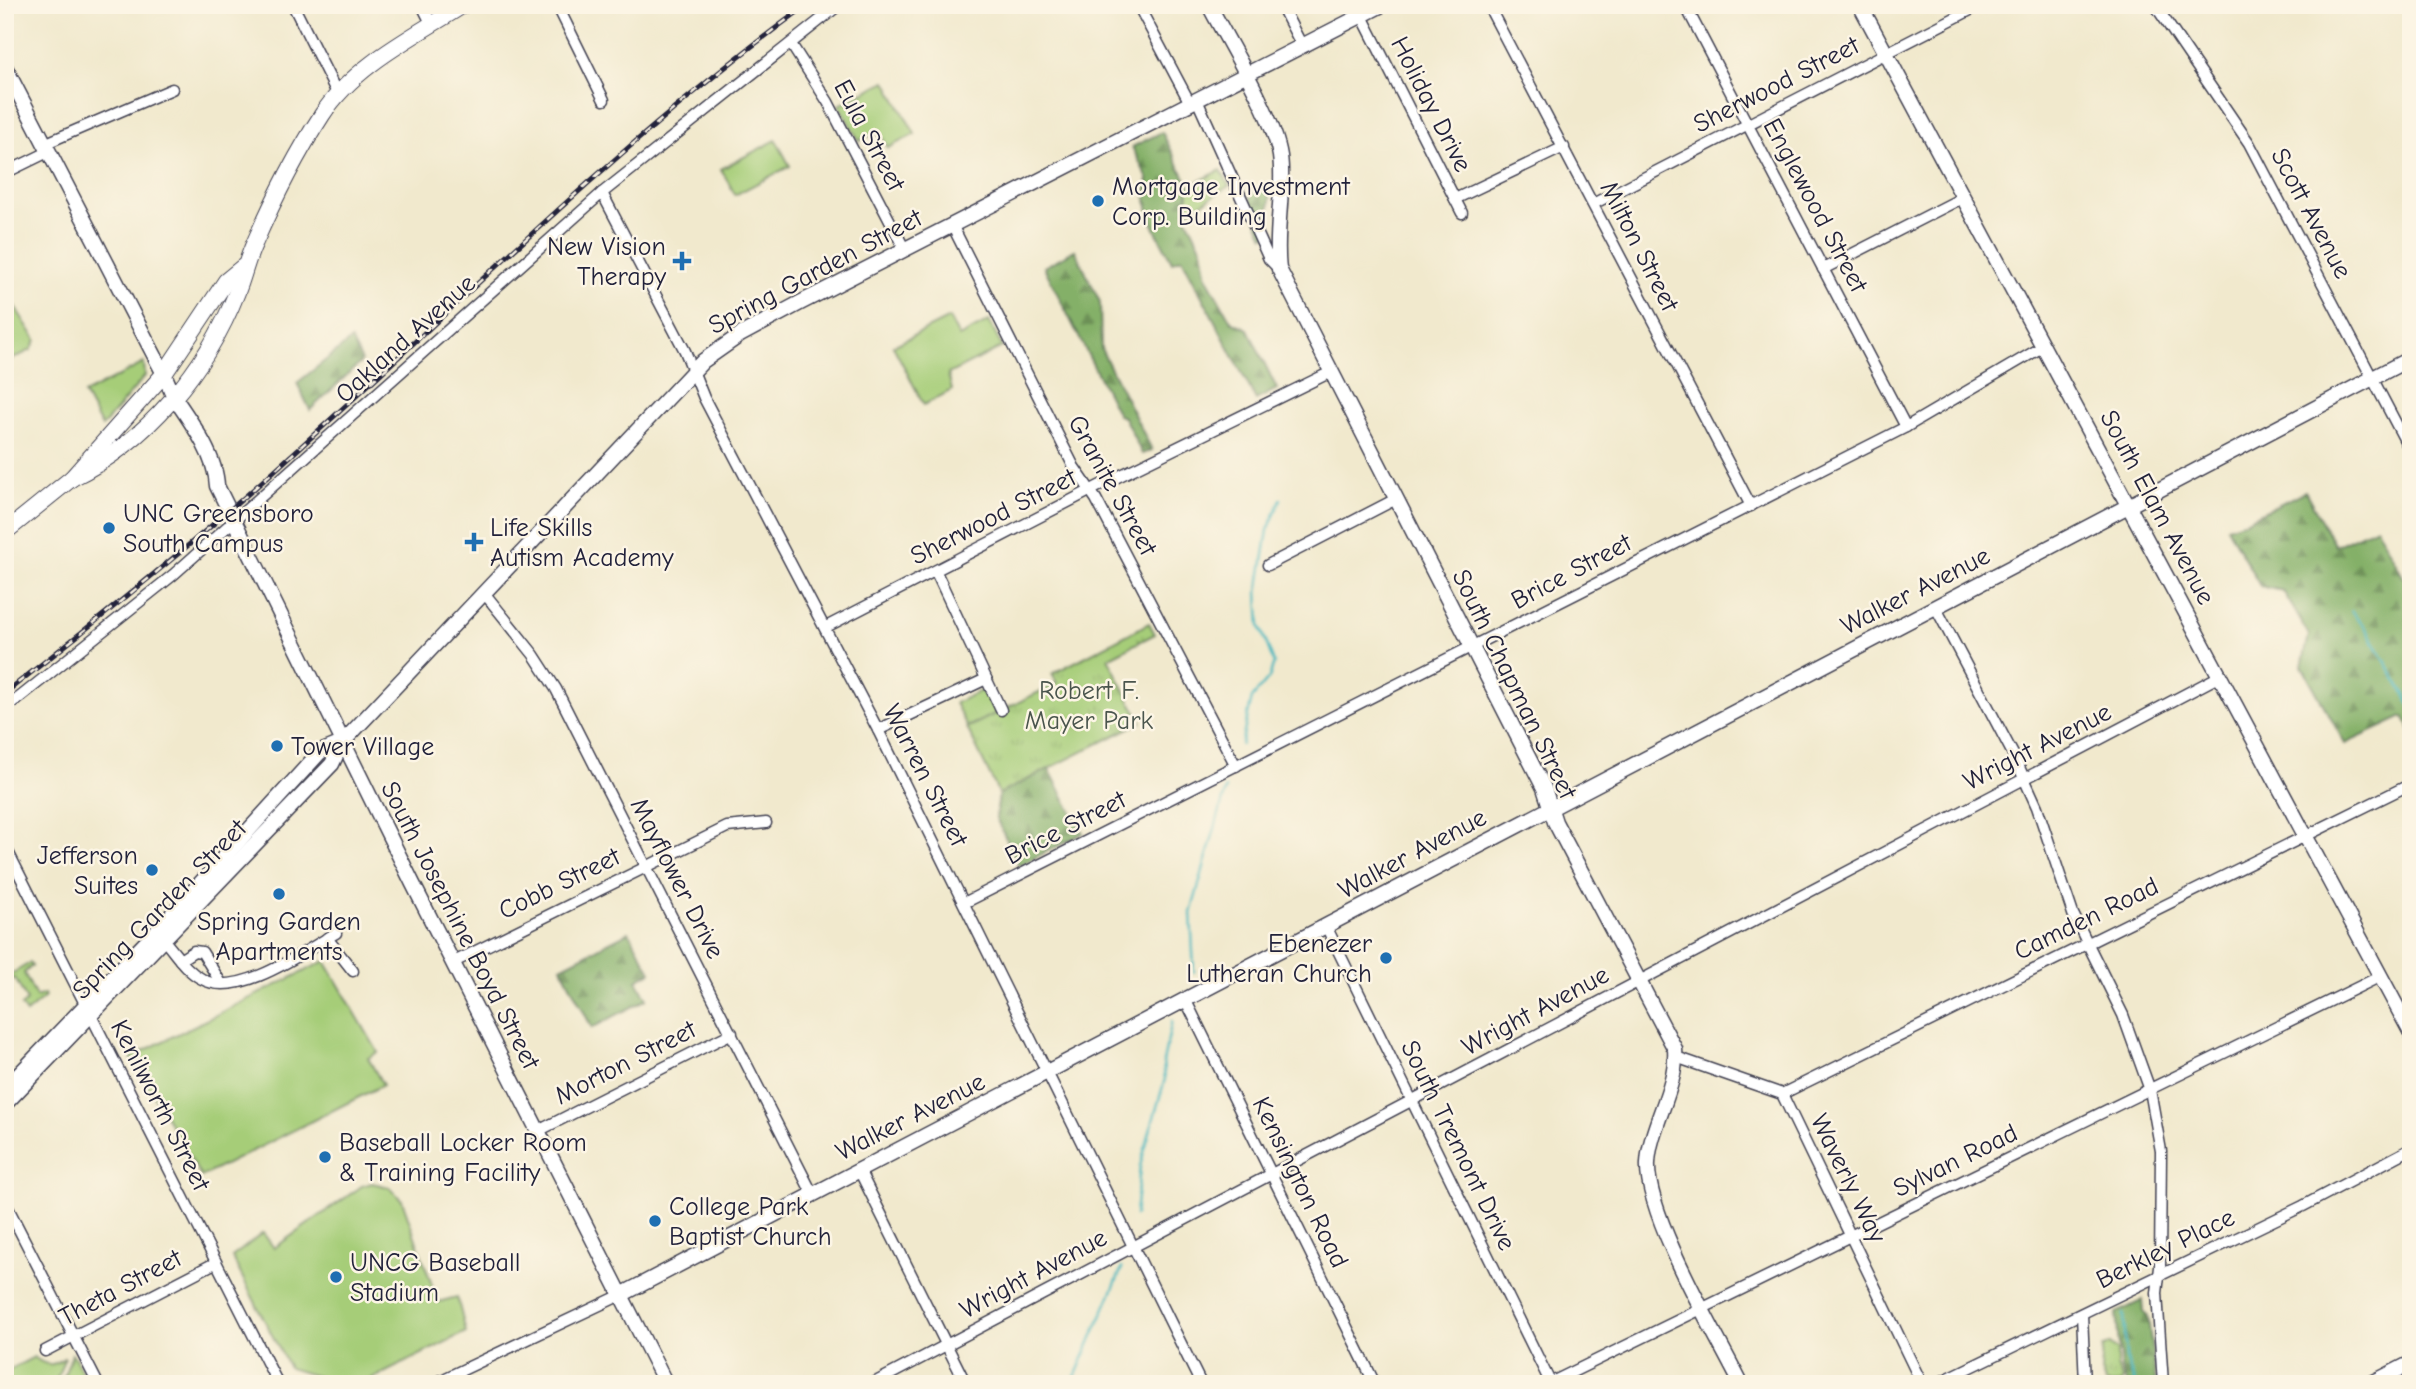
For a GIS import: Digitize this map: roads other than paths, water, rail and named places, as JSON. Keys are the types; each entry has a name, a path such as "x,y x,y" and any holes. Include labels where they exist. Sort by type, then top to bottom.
{"main road":[{"path":"72,478 100,464 123,447 187,382 238,291 243,267 322,114 362,71 463,5"},
{"path":"5,532 72,478 164,374 226,281 243,267"}],"street":[{"path":"293,5 338,95"},
{"path":"422,5 432,24"},
{"path":"557,5 604,100"},
{"name":"Oakland Avenue","path":"5,709 173,575 602,192 839,5"},
{"path":"1138,5 1194,102 1239,191 1269,260 1279,269"},
{"name":"South Chapman Street","path":"1209,5 1272,128 1280,157 1276,229 1279,269 1544,788 1550,808 1675,1049 1675,1057"},
{"path":"1282,5 1302,46"},
{"name":"Spring Garden Street","path":"5,1089 160,936 320,752 342,743 485,594 692,370 740,335 1382,5"},
{"name":"Milton Street","path":"1488,5 1751,506"},
{"name":"Englewood Street","path":"1685,5 1906,427"},
{"name":"South Elam Avenue","path":"1860,5 2411,1033"},
{"name":"Sherwood Street","path":"1593,204 1980,5"},
{"name":"Scott Avenue","path":"2155,5 2249,143 2411,452"},
{"name":"Holiday Drive","path":"1362,16 1462,213"},
{"name":"Eula Street","path":"790,44 828,102 905,250"},
{"name":"South Josephine Boyd Street","path":"5,67 164,374 183,425 210,480 218,486 342,743 666,1384"},
{"path":"5,173 46,148 172,89"},
{"path":"1455,199 1564,146"},
{"name":"Warren Street","path":"602,192 704,398 878,730 1201,1384"},
{"path":"1823,269 1964,197"},
{"name":"Granite Street","path":"952,225 1236,766"},
{"name":"Brice Street","path":"964,903 1472,649 1906,427 2044,346"},
{"name":"Walker Avenue","path":"433,1384 621,1295 1049,1073 2411,358"},
{"name":"Sherwood Street","path":"826,627 1331,372"},
{"path":"1268,565 1396,499"},
{"path":"936,572 1001,710"},
{"name":"Mayflower Drive","path":"485,594 534,655 556,689 813,1195"},
{"path":"1936,608 2014,757 2022,780 2037,807 2073,915 2123,1015 2150,1090 2161,1151 2157,1322 2163,1384"},
{"name":"Wright Avenue","path":"872,1384 2220,676"},
{"path":"878,730 986,680"},
{"name":"Camden Road","path":"1782,1094 2411,784"},
{"name":"Cobb Street","path":"452,963 727,827 766,823"},
{"name":"Kenilworth Street","path":"5,846 278,1384"},
{"name":"South Tremont Drive","path":"1326,926 1550,1383"},
{"path":"160,936 180,960 205,981 221,983 267,973 331,935 353,971"},
{"path":"180,960 194,951 202,952 221,983"},
{"name":"Sylvan Road","path":"1550,1383 2381,976"},
{"name":"Kensington Road","path":"1186,1001 1375,1384"},
{"name":"Spring Garden Street","path":"5,1104 88,1010"},
{"name":"Morton Street","path":"538,1131 732,1033"},
{"path":"1675,1057 1648,1164 1654,1205 1741,1384"},
{"name":"Waverly Way","path":"1675,1057 1782,1094 1922,1384"},
{"name":"Berkley Place","path":"1937,1384 2350,1183 2411,1149"},
{"path":"859,1170 966,1384"},
{"path":"5,1202 98,1384"},
{"name":"Theta Street","path":"45,1351 215,1263"},
{"path":"2082,1314 2085,1384"},
{"path":"2378,1382 2411,1363"}],"waterway":[{"path":"1241,745 1252,698 1269,678 1274,663 1260,626 1258,592 1268,530 1281,499"},
{"path":"2351,611 2364,625 2411,705"},
{"path":"1194,972 1191,913 1226,789"},
{"path":"1135,1216 1140,1166 1165,1079 1163,1062 1172,1021"},
{"path":"1072,1384 1122,1268"},
{"path":"2124,1313 2126,1357 2135,1384"}],"railway":[{"path":"5,693 128,595 248,494 522,243 661,120 807,5"}],"place":[{"name":"Mortgage Investment Corp. Building","path":"1098,201"},
{"name":"New Vision Therapy","path":"682,261"},
{"name":"UNC Greensboro South Campus","path":"109,528"},
{"name":"Life Skills Autism Academy","path":"474,542"},
{"name":"Tower Village","path":"277,746"},
{"name":"Jefferson Suites","path":"152,870"},
{"name":"Spring Garden Apartments","path":"279,894"},
{"name":"Ebenezer Lutheran Church","path":"1386,958"},
{"name":"Baseball Locker Room & Training Facility","path":"325,1157"},
{"name":"College Park Baptist Church","path":"655,1221"},
{"name":"UNCG Baseball Stadium","path":"336,1277"}],"park label":[{"name":"Robert F. Mayer Park","path":"1089,705"}]}
